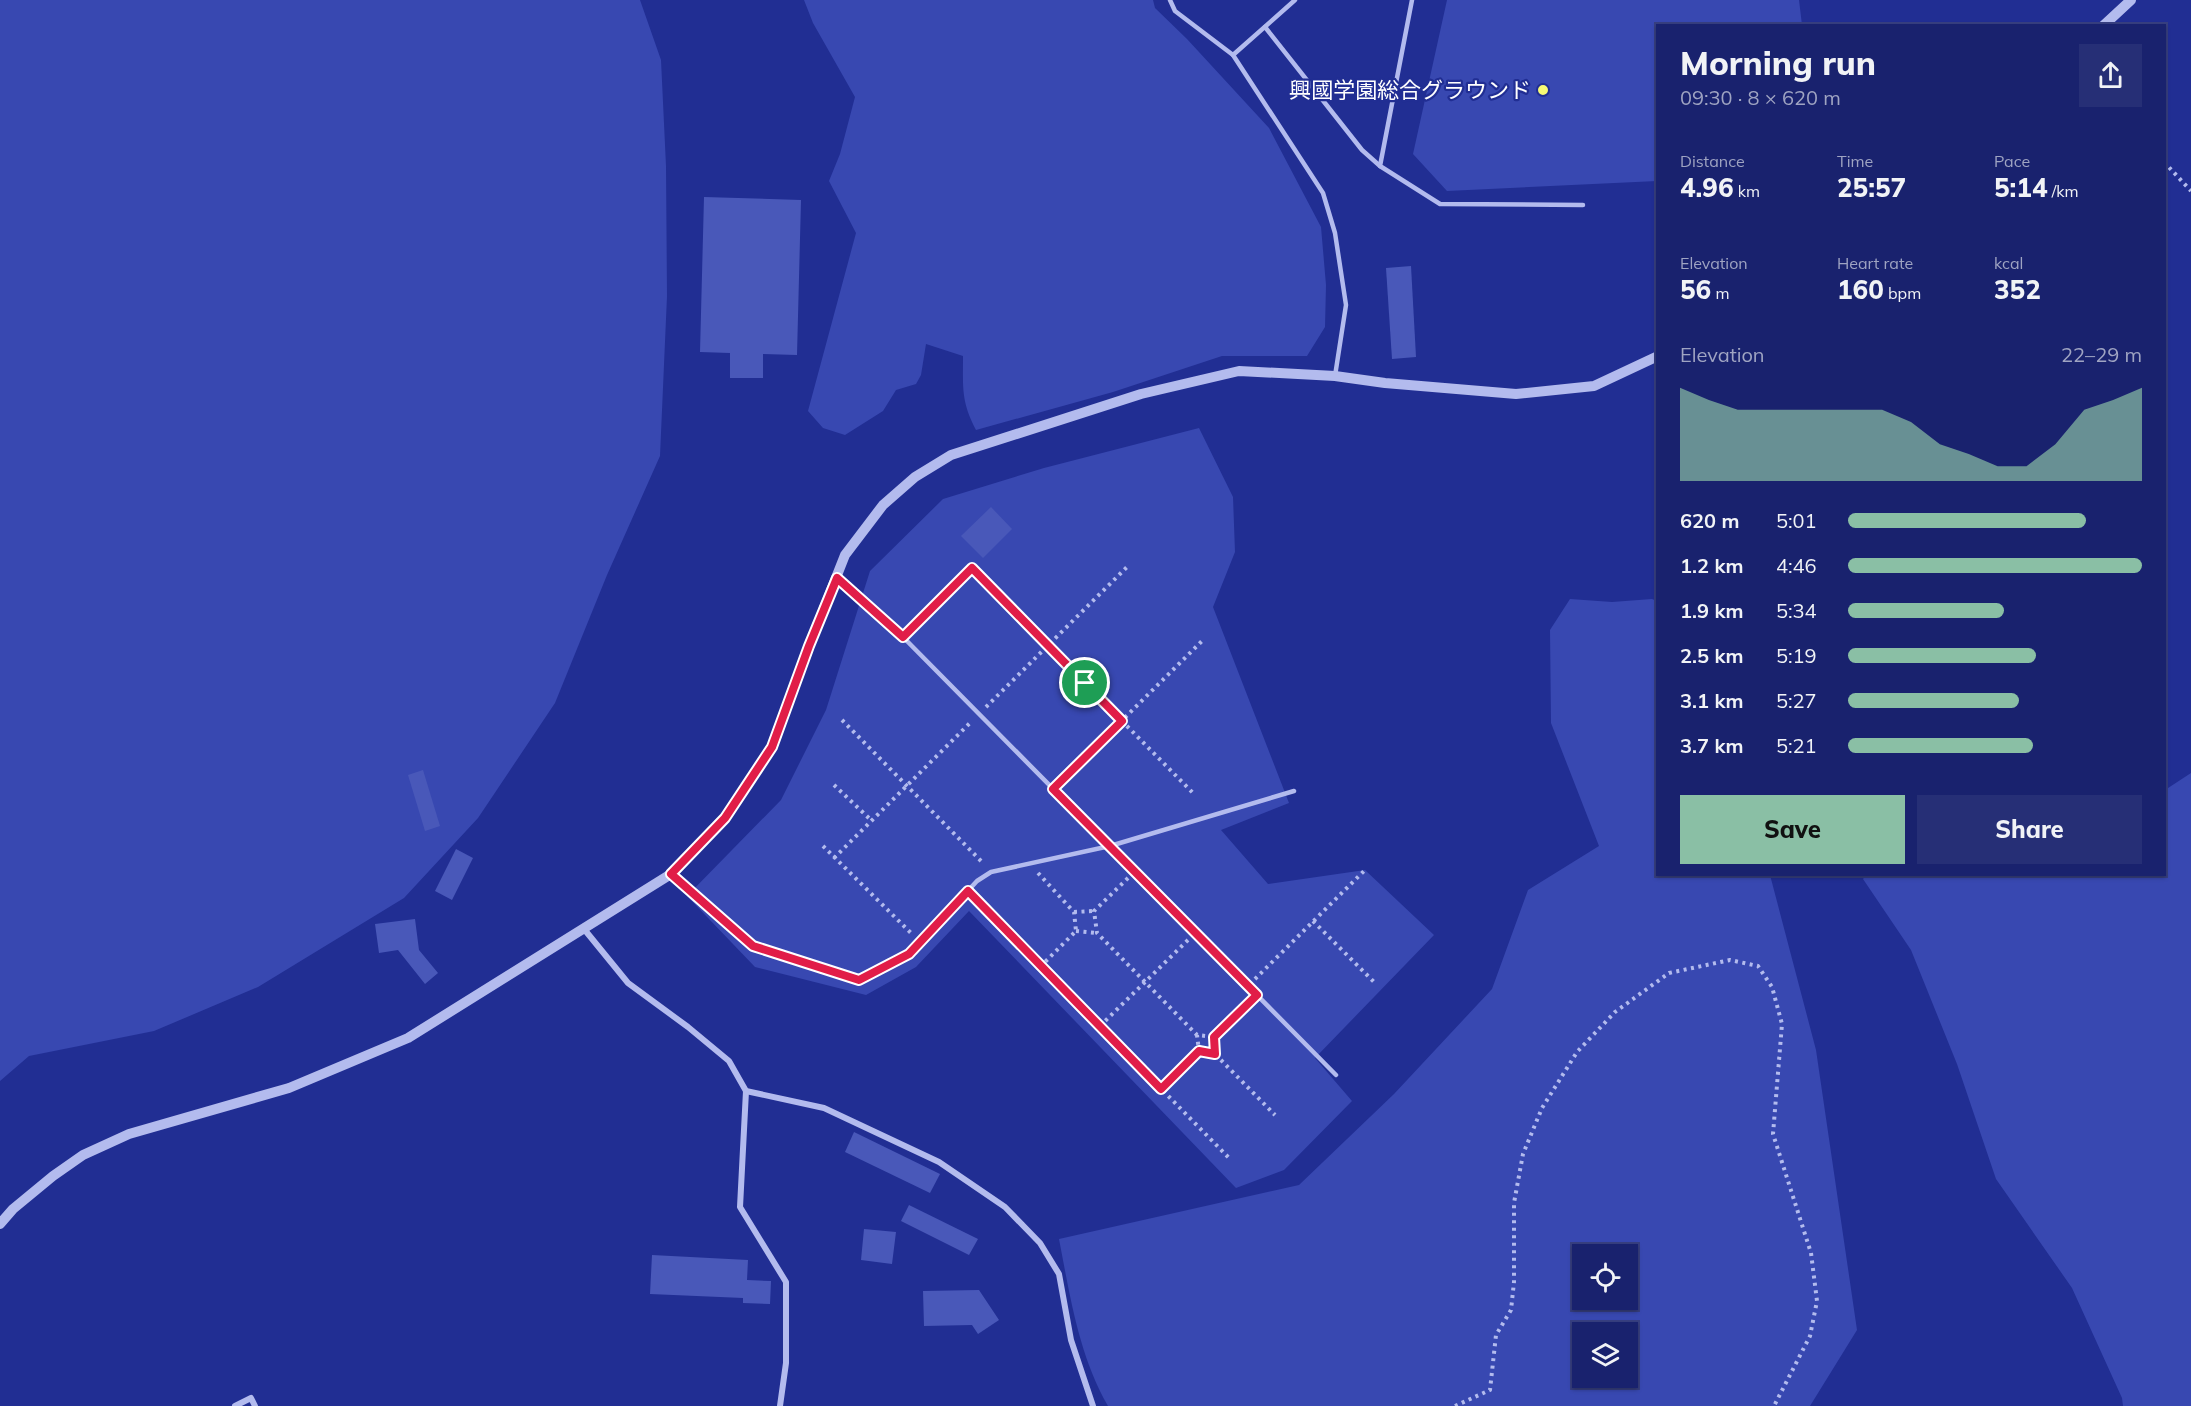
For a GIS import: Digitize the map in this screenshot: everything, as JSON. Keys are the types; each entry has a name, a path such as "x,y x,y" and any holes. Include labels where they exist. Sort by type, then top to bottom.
{"street":[{"path":"2105,24 2131,0"},
{"path":"0,1224 13,1209 45,1182 83,1155 129,1134 289,1088 408,1038 671,874 725,818 772,747 845,555 883,505 915,477 951,455 1141,394 1239,371 1335,376 1385,383 1516,394 1594,386 1656,357"},
{"path":"584,929 628,983 688,1027 729,1061 746,1091 740,1207 786,1282 786,1363 780,1406"},
{"path":"746,1091 824,1108 939,1162 1005,1207 1041,1243 1059,1274 1071,1340 1093,1406"},
{"path":"235,1406 251,1398 255,1406"}],"lane":[{"path":"1170,0 1175,11 1233,55 1323,193 1335,233 1346,305 1335,376"},
{"path":"1233,55 1296,0"},
{"path":"1380,166 1412,0"},
{"path":"1265,27 1362,150 1380,166 1440,204 1583,205"},
{"path":"837,578 903,637 1336,1075"},
{"path":"671,874 753,946 859,980 909,954 977,881 991,872 1110,846 1294,791"}],"path":[{"path":"2166,164 2191,190"},
{"path":"903,637 972,568 1193,793"},
{"path":"1053,789 1203,640"},
{"path":"842,720 991,872"},
{"path":"834,785 872,821"},
{"path":"823,846 920,942"},
{"path":"1029,864 1074,912 1076,931"},
{"path":"1248,986 1365,870"},
{"path":"1074,912 1094,911 1135,872"},
{"path":"968,891 1231,1160"},
{"path":"1094,911 1097,933 1197,1035 1199,1051"},
{"path":"1313,921 1376,984"},
{"path":"1041,966 1076,931"},
{"path":"1076,931 1097,933"},
{"path":"1100,1026 1195,933"},
{"path":"1455,1406 1490,1390 1496,1335 1511,1310 1514,1282 1514,1203 1523,1154 1542,1108 1576,1052 1615,1012 1669,974 1730,960 1758,966 1772,987 1782,1024 1773,1134 1811,1253 1817,1301 1810,1336 1774,1406"},
{"path":"1215,1054 1214,1037 1257,995"},
{"path":"1197,1035 1214,1037"},
{"path":"1161,1089 1199,1051"},
{"path":"1199,1051 1215,1054 1275,1115"}],"shaded area":[{"path":"0,0 640,0 661,60 666,166 667,296 660,456 607,575 555,703 478,818 404,898 258,987 154,1031 29,1056 0,1081"},
{"path":"804,0 1153,0 1155,8 1187,39 1269,128 1321,227 1326,285 1325,327 1307,356 1222,356 1113,392 976,430 965,402 963,356 926,344 921,375 916,384 896,390 883,411 845,435 823,428 808,411 856,233 829,181 840,154 855,97 813,23"},
{"name":"興國学園総合グラウンド","path":"1447,0 1799,0 1802,24 1656,24 1656,181 1447,191 1413,154"},
{"path":"1199,428 1233,497 1235,552 1213,607 1289,803 1221,830 1268,884 1365,870 1434,935 1315,1058 1352,1101 1284,1170 1236,1188 969,911 916,967 866,995 755,967 687,896 781,800 826,710 870,571 943,499 1044,468"},
{"path":"1570,599 1612,602 1652,599 1656,601 1656,876 1770,876 1816,1050 1857,1330 1810,1406 1108,1406 1098,1387 1083,1346 1059,1239 1299,1185 1394,1094 1492,989 1528,890 1599,846 1551,723 1550,630"},
{"path":"2191,773 2191,1406 2123,1406 2122,1398 2072,1288 1996,1179 1957,1064 1911,950 1863,879 1865,876 2166,876 2166,789"}],"building":[{"path":"704,197 801,200 797,355 763,354 763,378 730,378 730,353 700,352"},
{"path":"1411,266 1416,357 1392,359 1386,268"},
{"path":"991,507 1012,529 983,558 961,536"},
{"path":"423,770 440,826 425,831 408,775"},
{"path":"456,849 473,858 452,900 435,891"},
{"path":"415,919 419,950 438,973 425,984 398,950 379,953 375,924"},
{"path":"854,1132 940,1174 930,1193 845,1152"},
{"path":"909,1205 978,1239 969,1255 901,1221"},
{"path":"864,1229 896,1232 892,1264 861,1260"},
{"path":"652,1255 748,1260 747,1280 771,1281 770,1304 743,1303 743,1298 650,1294"},
{"path":"979,1290 999,1320 978,1334 972,1325 924,1326 923,1291"}],"place":[{"name":"興國学園総合グラウンド","path":"1543,90"}],"route":[{"path":"972,568 1085,683 1122,721 1053,789 1257,995 1214,1037 1215,1054 1199,1051 1161,1089 968,891 909,954 859,980 753,946 671,874 725,818 772,747 837,578 903,637 972,568"}]}
